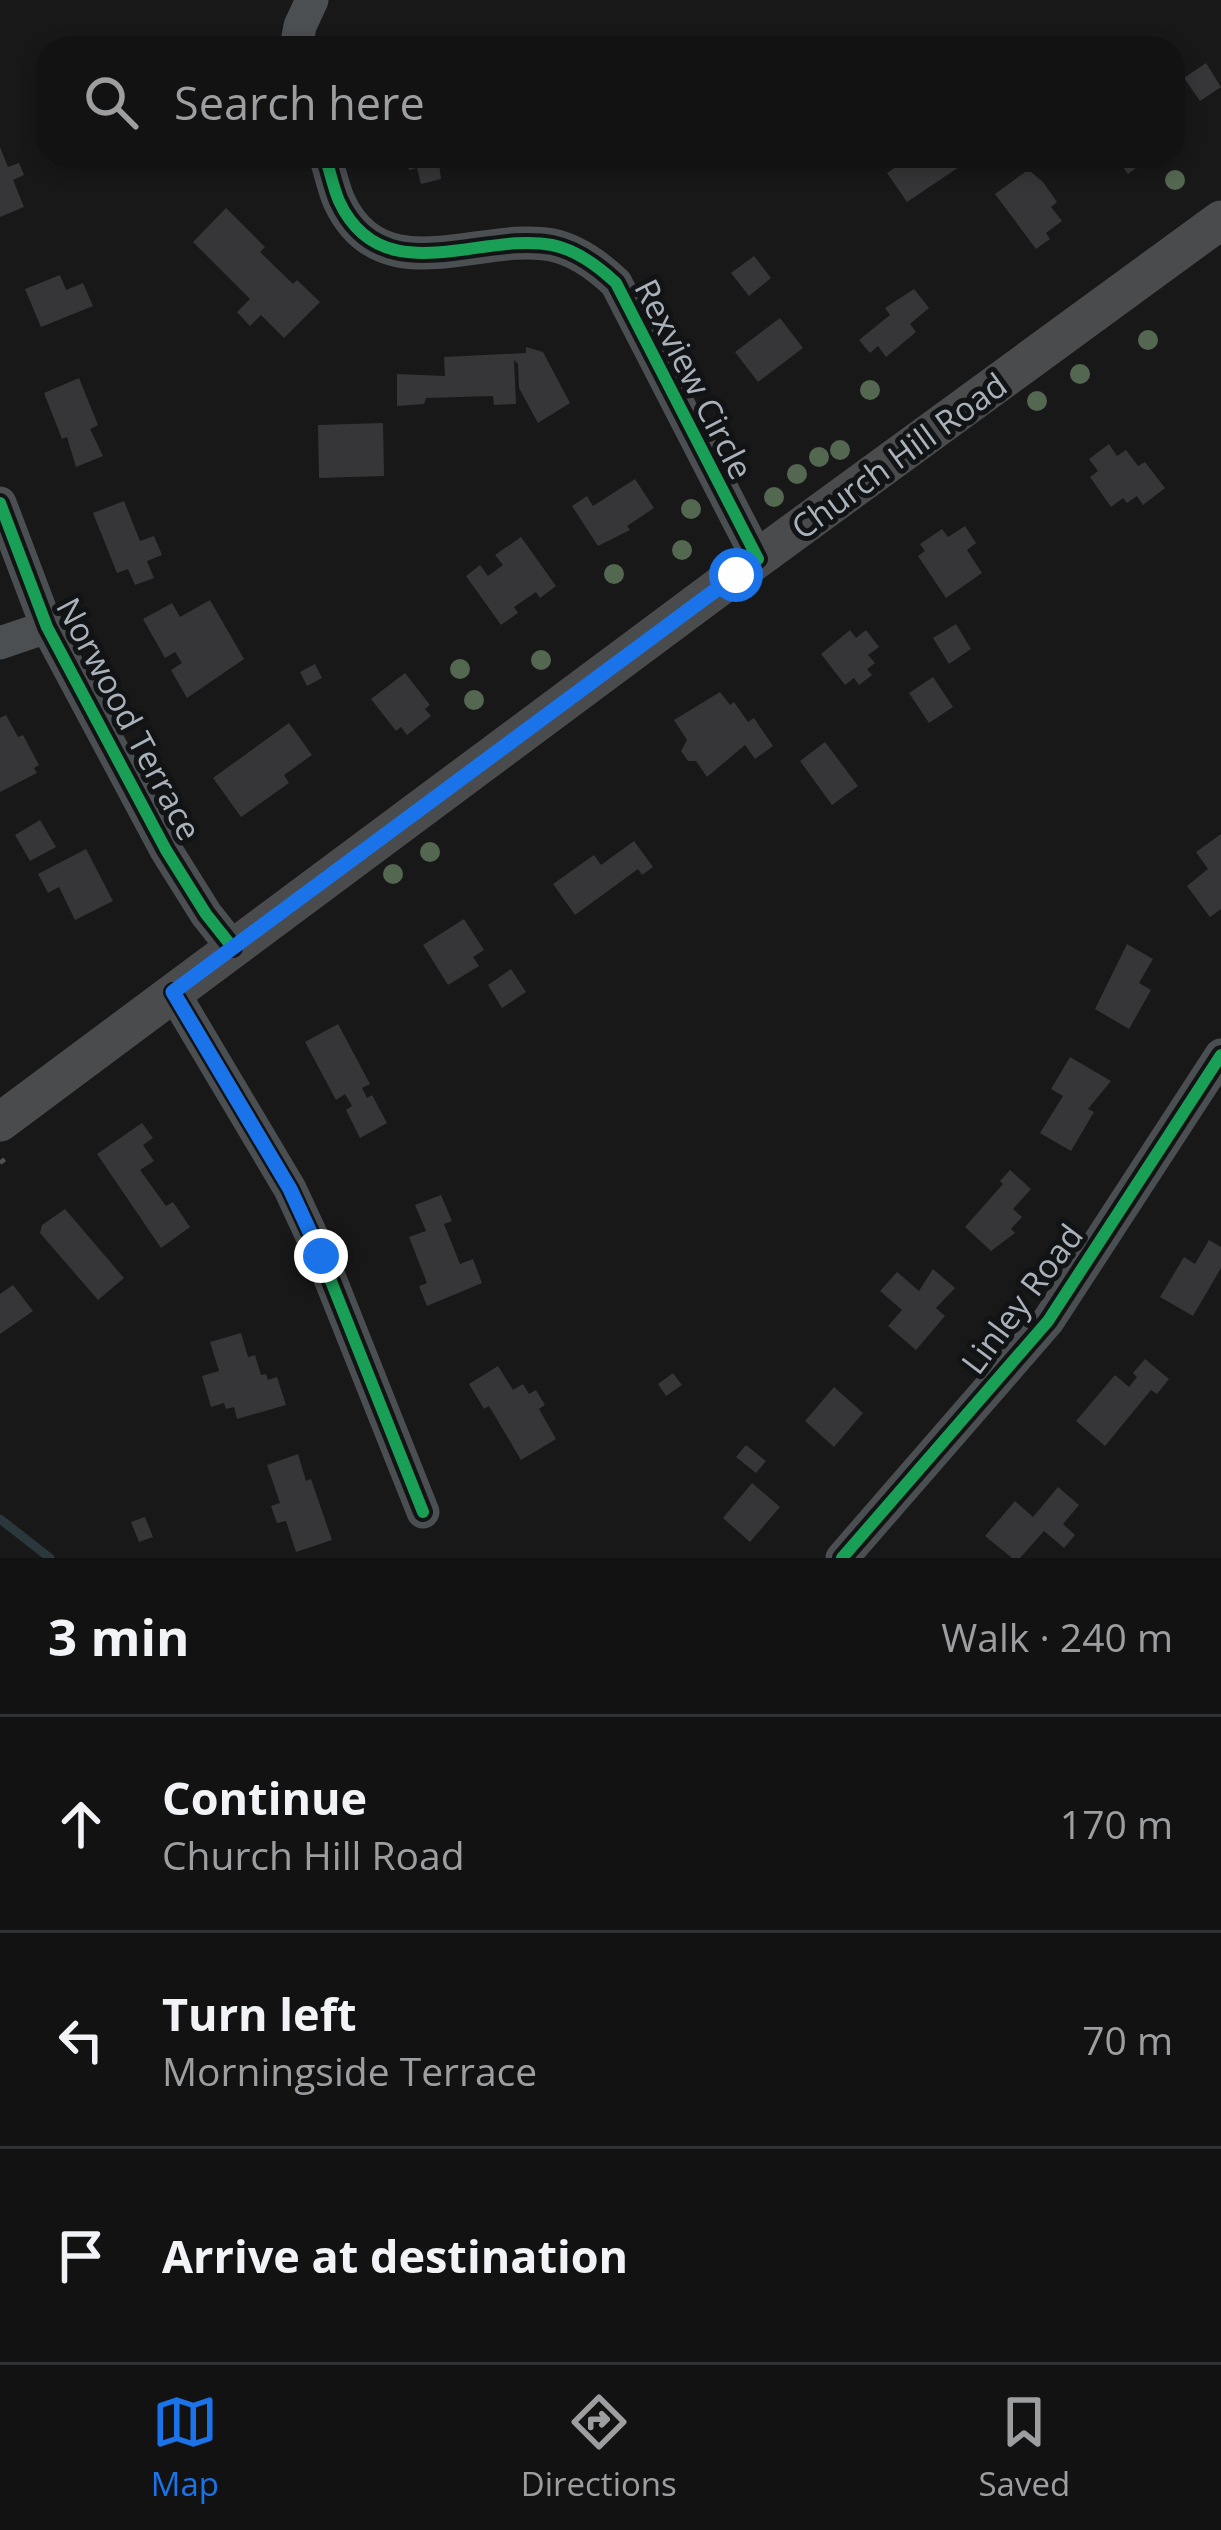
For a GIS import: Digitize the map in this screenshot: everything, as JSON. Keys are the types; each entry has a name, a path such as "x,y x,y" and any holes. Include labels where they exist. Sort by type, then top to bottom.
{"main road":[{"name":"Church Hill Road","path":"0,1122 1221,220"}],"street":[{"path":"298,36 312,0"},
{"name":"Rexview Circle","path":"330,168 340,203 358,227 395,249 438,254 535,242 557,246 601,269 616,283 758,559"},
{"name":"Norwood Terrace","path":"0,503 47,627 166,850 233,948"},
{"path":"0,643 47,627"},
{"path":"173,992 290,1189 424,1512"},
{"name":"Linley Road","path":"842,1558 1048,1321 1221,1054"}],"building":[{"path":"1206,63 1221,87 1200,101 1185,77"},
{"path":"0,147 8,167 19,163 24,175 13,180 24,207 0,217"},
{"path":"417,168 440,168 441,179 421,184"},
{"path":"895,168 958,168 907,202 887,173"},
{"path":"1025,172 1043,182 1057,202 1051,207 1062,221 1036,249 995,194"},
{"path":"226,208 265,247 260,252 320,302 284,338 261,315 250,326 237,312 250,299 193,242"},
{"path":"754,256 771,278 749,296 731,273"},
{"path":"60,275 66,290 83,283 93,306 41,327 25,289"},
{"path":"914,289 929,308 910,324 916,332 886,357 878,346 870,353 859,340 890,315 885,308"},
{"path":"780,318 803,348 758,382 735,352"},
{"path":"526,347 543,352 570,403 538,423 519,388 514,360 516,404 494,405 493,396 426,398 424,404 397,406 397,374 445,376 444,357 526,353"},
{"path":"79,378 98,425 90,429 103,456 76,467 67,437 62,439 44,393"},
{"path":"383,423 384,476 319,478 318,425"},
{"path":"1109,444 1117,456 1126,450 1138,466 1145,462 1165,488 1143,505 1137,496 1127,503 1123,498 1111,507 1090,477 1098,471 1089,459"},
{"path":"635,479 654,508 627,526 630,530 598,546 572,506 587,496 593,506"},
{"path":"124,501 140,541 154,536 162,555 147,561 154,578 135,585 128,569 117,573 93,513"},
{"path":"965,526 976,543 967,550 982,573 946,598 918,556 925,551 920,544 942,529 948,537"},
{"path":"521,537 556,586 514,607 518,613 501,625 466,576 480,565 488,576 503,565 495,555"},
{"path":"210,600 244,659 187,698 171,670 182,663 175,652 165,658 143,619 172,603 180,617"},
{"path":"956,624 971,649 949,664 933,638"},
{"path":"850,630 856,638 866,630 879,647 868,655 875,663 867,669 872,675 859,685 854,678 845,685 821,654"},
{"path":"315,664 322,678 307,686 300,672"},
{"path":"405,673 430,705 425,709 431,716 407,735 401,727 396,731 371,699"},
{"path":"933,677 953,707 929,723 909,693"},
{"path":"720,692 748,722 754,718 773,746 755,759 745,745 707,777 681,751 687,740 674,720"},
{"path":"6,715 39,765 34,768 37,773 0,792 0,718"},
{"path":"289,723 312,755 284,775 289,783 241,817 213,778"},
{"path":"825,742 858,786 832,805 800,761"},
{"path":"40,820 56,847 30,861 15,835"},
{"path":"1221,834 1221,909 1210,917 1187,886 1208,869 1196,852"},
{"path":"634,841 653,867 642,875 638,869 575,915 553,884 594,855 601,865"},
{"path":"86,849 113,901 75,920 59,887 48,893 38,874"},
{"path":"464,919 484,950 473,957 479,966 448,985 423,945"},
{"path":"1127,944 1153,959 1139,983 1151,990 1129,1029 1095,1009"},
{"path":"511,969 526,992 502,1008 488,985"},
{"path":"338,1024 370,1084 362,1088 367,1098 372,1095 387,1123 360,1138 346,1110 352,1106 345,1094 336,1100 305,1042"},
{"path":"1070,1057 1111,1081 1088,1109 1094,1112 1071,1151 1040,1133 1063,1096 1051,1089"},
{"path":"142,1123 153,1138 143,1145 154,1161 140,1170 166,1206 173,1202 190,1227 161,1248 97,1154"},
{"path":"1010,1170 1031,1189 1013,1209 1022,1217 1011,1229 1015,1233 991,1251 965,1227"},
{"path":"441,1195 452,1221 444,1224 460,1264 473,1259 482,1283 427,1306 419,1286 427,1283 409,1237 426,1231 415,1205"},
{"path":"65,1209 124,1278 98,1300 40,1233 42,1225"},
{"path":"1209,1240 1221,1247 1221,1268 1193,1316 1160,1297 1184,1257 1195,1264"},
{"path":"933,1269 955,1288 936,1308 945,1316 916,1350 888,1326 902,1310 880,1291 897,1272 919,1291"},
{"path":"13,1285 33,1311 0,1334 0,1294"},
{"path":"241,1333 248,1357 255,1355 261,1375 266,1374 268,1380 277,1377 286,1405 237,1419 234,1407 226,1409 224,1403 211,1407 202,1376 219,1371 210,1342"},
{"path":"1145,1359 1169,1379 1157,1394 1151,1390 1105,1446 1076,1421 1115,1375 1129,1387"},
{"path":"498,1366 513,1390 523,1384 529,1394 536,1390 545,1405 539,1409 556,1439 521,1460 489,1406 484,1409 469,1384"},
{"path":"673,1373 682,1385 666,1396 658,1384"},
{"path":"834,1387 863,1413 834,1447 805,1421"},
{"path":"746,1445 766,1461 756,1473 736,1457"},
{"path":"298,1454 332,1540 296,1552 286,1521 277,1523 271,1506 280,1503 267,1465"},
{"path":"752,1483 780,1507 750,1542 723,1518"},
{"path":"1058,1487 1079,1505 1063,1524 1075,1535 1064,1548 1044,1531 1020,1558 1012,1558 985,1536 1015,1501 1033,1517"},
{"path":"145,1517 153,1537 139,1542 131,1522"}],"waterway":[{"path":"0,1519 50,1558"}],"cycle path":[{"path":"329,168 339,201 358,229 381,245 435,253 525,243 552,245 587,260 616,283 758,559"},
{"path":"0,503 47,627 166,850 233,948"},
{"path":"173,992 290,1189 423,1512"},
{"path":"842,1558 1048,1321 1221,1055"}],"route":[{"path":"321,1256 290,1189 173,992 736,575"}]}
